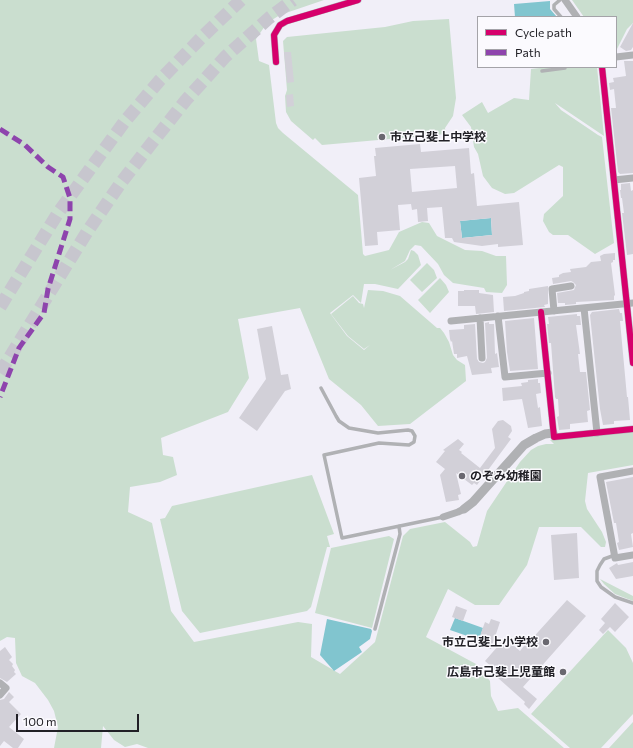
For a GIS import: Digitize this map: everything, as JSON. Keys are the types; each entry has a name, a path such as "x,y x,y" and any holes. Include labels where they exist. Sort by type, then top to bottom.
{"street":[{"path":"276,62 274,34 280,25 287,21 358,0"},
{"path":"565,0 576,16"},
{"path":"617,57 633,55"},
{"path":"602,68 614,180 630,304 633,363"},
{"path":"614,180 633,178"},
{"path":"554,311 552,290 571,286"},
{"path":"451,321 630,304"},
{"path":"584,308 597,433"},
{"path":"541,312 554,437 633,429"},
{"path":"498,316 505,377 548,373"},
{"path":"480,318 482,358"},
{"path":"443,517 464,509 473,502 524,445 545,434 553,433"},
{"path":"633,471 600,477 615,558 633,555"},
{"path":"0,683 6,688 0,695"}],"lane":[{"path":"560,0 554,5 554,9 560,16"},
{"path":"542,71 565,68"},
{"path":"321,388 339,421 349,428 378,433 408,430 415,436 414,442 409,446 379,443 324,455 342,538 443,517"},
{"path":"375,629 400,534 399,526"},
{"path":"615,555 604,559 597,571 597,581 601,587 615,597 633,604"}],"green space":[{"path":"0,0 324,0 280,15 267,23 256,39 259,61 269,65 276,123 278,128 358,195 363,254 365,256 389,250 399,232 422,222 429,223 437,236 465,250 482,251 496,256 506,256 507,285 502,293 486,292 484,288 453,283 444,275 438,264 421,246 415,245 410,250 405,261 390,270 405,262 408,259 411,250 418,255 421,265 398,289 375,284 364,284 361,303 353,295 330,313 347,336 364,350 370,345 364,349 348,336 331,314 353,296 359,303 363,304 364,308 368,290 383,291 400,296 437,328 440,328 444,333 449,342 453,355 457,360 465,365 466,381 410,424 378,426 361,405 329,379 300,308 238,319 249,378 228,412 161,438 163,455 173,457 177,475 160,482 130,487 128,512 152,523 171,611 194,642 298,622 312,624 311,657 340,674 375,642 403,536 410,529 445,522 470,542 473,547 477,546 487,511 520,462 531,450 538,446 554,444 550,440 633,432 633,465 588,473 585,501 587,509 602,532 606,542 605,547 601,547 581,527 539,527 527,565 499,605 475,605 448,589 426,637 476,664 490,681 491,696 498,711 518,708 564,748 148,748 137,744 125,747 114,740 103,726 101,748 54,748 58,727 54,711 48,700 35,683 22,676 16,663 15,638 7,637 0,641"},
{"path":"572,0 633,0 633,23 627,29 617,49 617,16 583,16"},
{"path":"449,19 456,98 453,116 445,128 446,134 322,145 315,138 313,140 291,121 286,112 285,96 287,90 283,41 287,37 385,27 413,21"},
{"path":"597,68 604,136 555,103 561,110 602,137 614,243 595,254 568,235 553,235 549,232 543,221 544,214 563,196 563,167 559,165 514,193 505,194 492,188 483,176 478,154 474,147 471,127 462,115 482,102 488,113 514,98 529,100 531,69"},
{"path":"427,263 434,270 437,278 422,292 410,280"},
{"path":"440,278 446,285 449,292 430,313 418,300"},
{"path":"312,475 334,534 327,536 330,547 327,547 311,607 307,611 200,633 182,611 160,519 165,518 172,506"},
{"path":"389,536 394,539 372,628 315,613 331,548"},
{"path":"600,579 633,596 633,601 615,594"},
{"path":"608,630 626,648 633,663 633,714 601,748 570,748 531,714"},
{"path":"633,722 633,748 609,748"}],"water":[{"path":"550,1 550,9 556,16 515,16 514,4"},
{"path":"491,218 492,235 462,238 460,221"},
{"path":"455,618 483,628 479,640 450,630"},
{"path":"327,619 371,629 372,631 370,639 359,647 362,652 334,671 320,655"}],"building":[{"path":"633,23 633,47 631,50 626,51 620,47"},
{"path":"284,52 291,52 294,82 287,83"},
{"path":"624,61 633,61 633,173 620,174 618,172 611,108 616,108 614,89 610,90 609,83 614,82 613,78 626,76"},
{"path":"293,94 294,106 287,107 286,95"},
{"path":"420,144 421,152 469,148 471,174 474,173 477,206 519,202 523,245 498,247 498,244 482,246 454,242 452,238 445,238 442,207 427,208 428,221 418,222 417,209 412,210 411,204 398,205 400,230 377,232 378,245 365,246 359,178 376,176 374,156 376,156 375,148","holes":["455,166 457,188 412,192 410,169","491,218 492,235 462,238 460,221"]},
{"path":"630,183 631,191 633,190 633,254 627,255 622,213 624,213 620,190 621,184"},
{"path":"615,253 615,260 611,263 615,295 614,300 576,302 576,304 565,305 565,303 558,303 557,293 574,290 576,285 571,281 553,284 552,278 559,277 559,275 563,273 571,272 570,269 586,267 591,262 601,261 600,256 604,254"},
{"path":"548,286 548,304 544,305 545,307 504,311 503,297 515,296 529,291 529,289"},
{"path":"479,290 479,293 493,295 494,312 476,314 475,306 458,306 458,291"},
{"path":"619,309 620,313 622,313 623,321 620,321 630,420 614,421 614,424 603,425 590,315 592,312"},
{"path":"577,314 577,316 580,316 581,325 576,325 580,354 578,354 580,372 586,372 590,410 587,411 588,422 570,424 570,429 559,430 557,417 559,416 558,399 555,397 551,343 549,343 547,324 549,324 548,317"},
{"path":"534,318 538,369 510,371 505,321"},
{"path":"489,322 489,324 494,324 495,354 497,353 499,367 491,368 492,373 472,375 467,356 457,358 457,354 454,354 449,330 464,329 464,325 475,324 477,359 479,362 483,363 487,358 485,323"},
{"path":"272,326 281,375 288,374 291,389 285,391 257,431 239,418 266,379 257,329"},
{"path":"538,379 541,393 536,394 538,408 540,407 542,426 528,428 522,399 503,401 502,388 522,386 521,383 528,382 528,380"},
{"path":"503,420 511,426 512,431 508,437 511,439 477,485 474,483 472,485 456,473 461,494 458,495 459,500 446,502 440,475 445,469 436,462 445,451 443,450 458,439 464,444 459,450 462,452 461,453 480,468 495,448 492,429 498,421"},
{"path":"633,477 633,533 631,534 633,547 619,550 617,543 619,542 616,523 614,523 606,482"},
{"path":"577,533 579,578 554,580 551,535"},
{"path":"633,562 633,576 616,579 609,568 617,563 618,565"},
{"path":"567,600 586,616 523,687 537,699 529,709 524,704 525,702 498,678 501,675 485,661 505,638 520,651"},
{"path":"615,603 629,617 615,632 610,627 603,634 599,630 605,623 601,619"},
{"path":"456,606 467,610 463,621 452,617"},
{"path":"491,619 500,622 491,649 477,644 485,622 489,624"},
{"path":"5,647 12,657 9,660 13,664 12,666 16,674 7,682 0,678 0,651"},
{"path":"9,692 14,697 9,702 21,714 9,727 24,739 18,748 13,748 4,741 0,746 0,700 4,699"}],"tunnel":[{"path":"0,307 58,213 125,121 160,80 241,0"},
{"path":"0,373 87,232 120,184 151,144 186,100 225,57 269,18 293,0"}],"marked path":[{"path":"0,129 25,145 48,167 63,177 70,198 70,219 48,289 44,313 19,348 0,397"}],"cycle path":[{"path":"276,62 274,35 280,25 287,21 358,0"},
{"path":"602,68 633,363"},
{"path":"541,312 554,437 633,429"}],"place":[{"name":"市立己斐上中学校","path":"382,137"},
{"name":"のぞみ幼稚園","path":"462,476"},
{"name":"市立己斐上小学校","path":"546,642"},
{"name":"広島市己斐上児童館","path":"563,672"}]}
